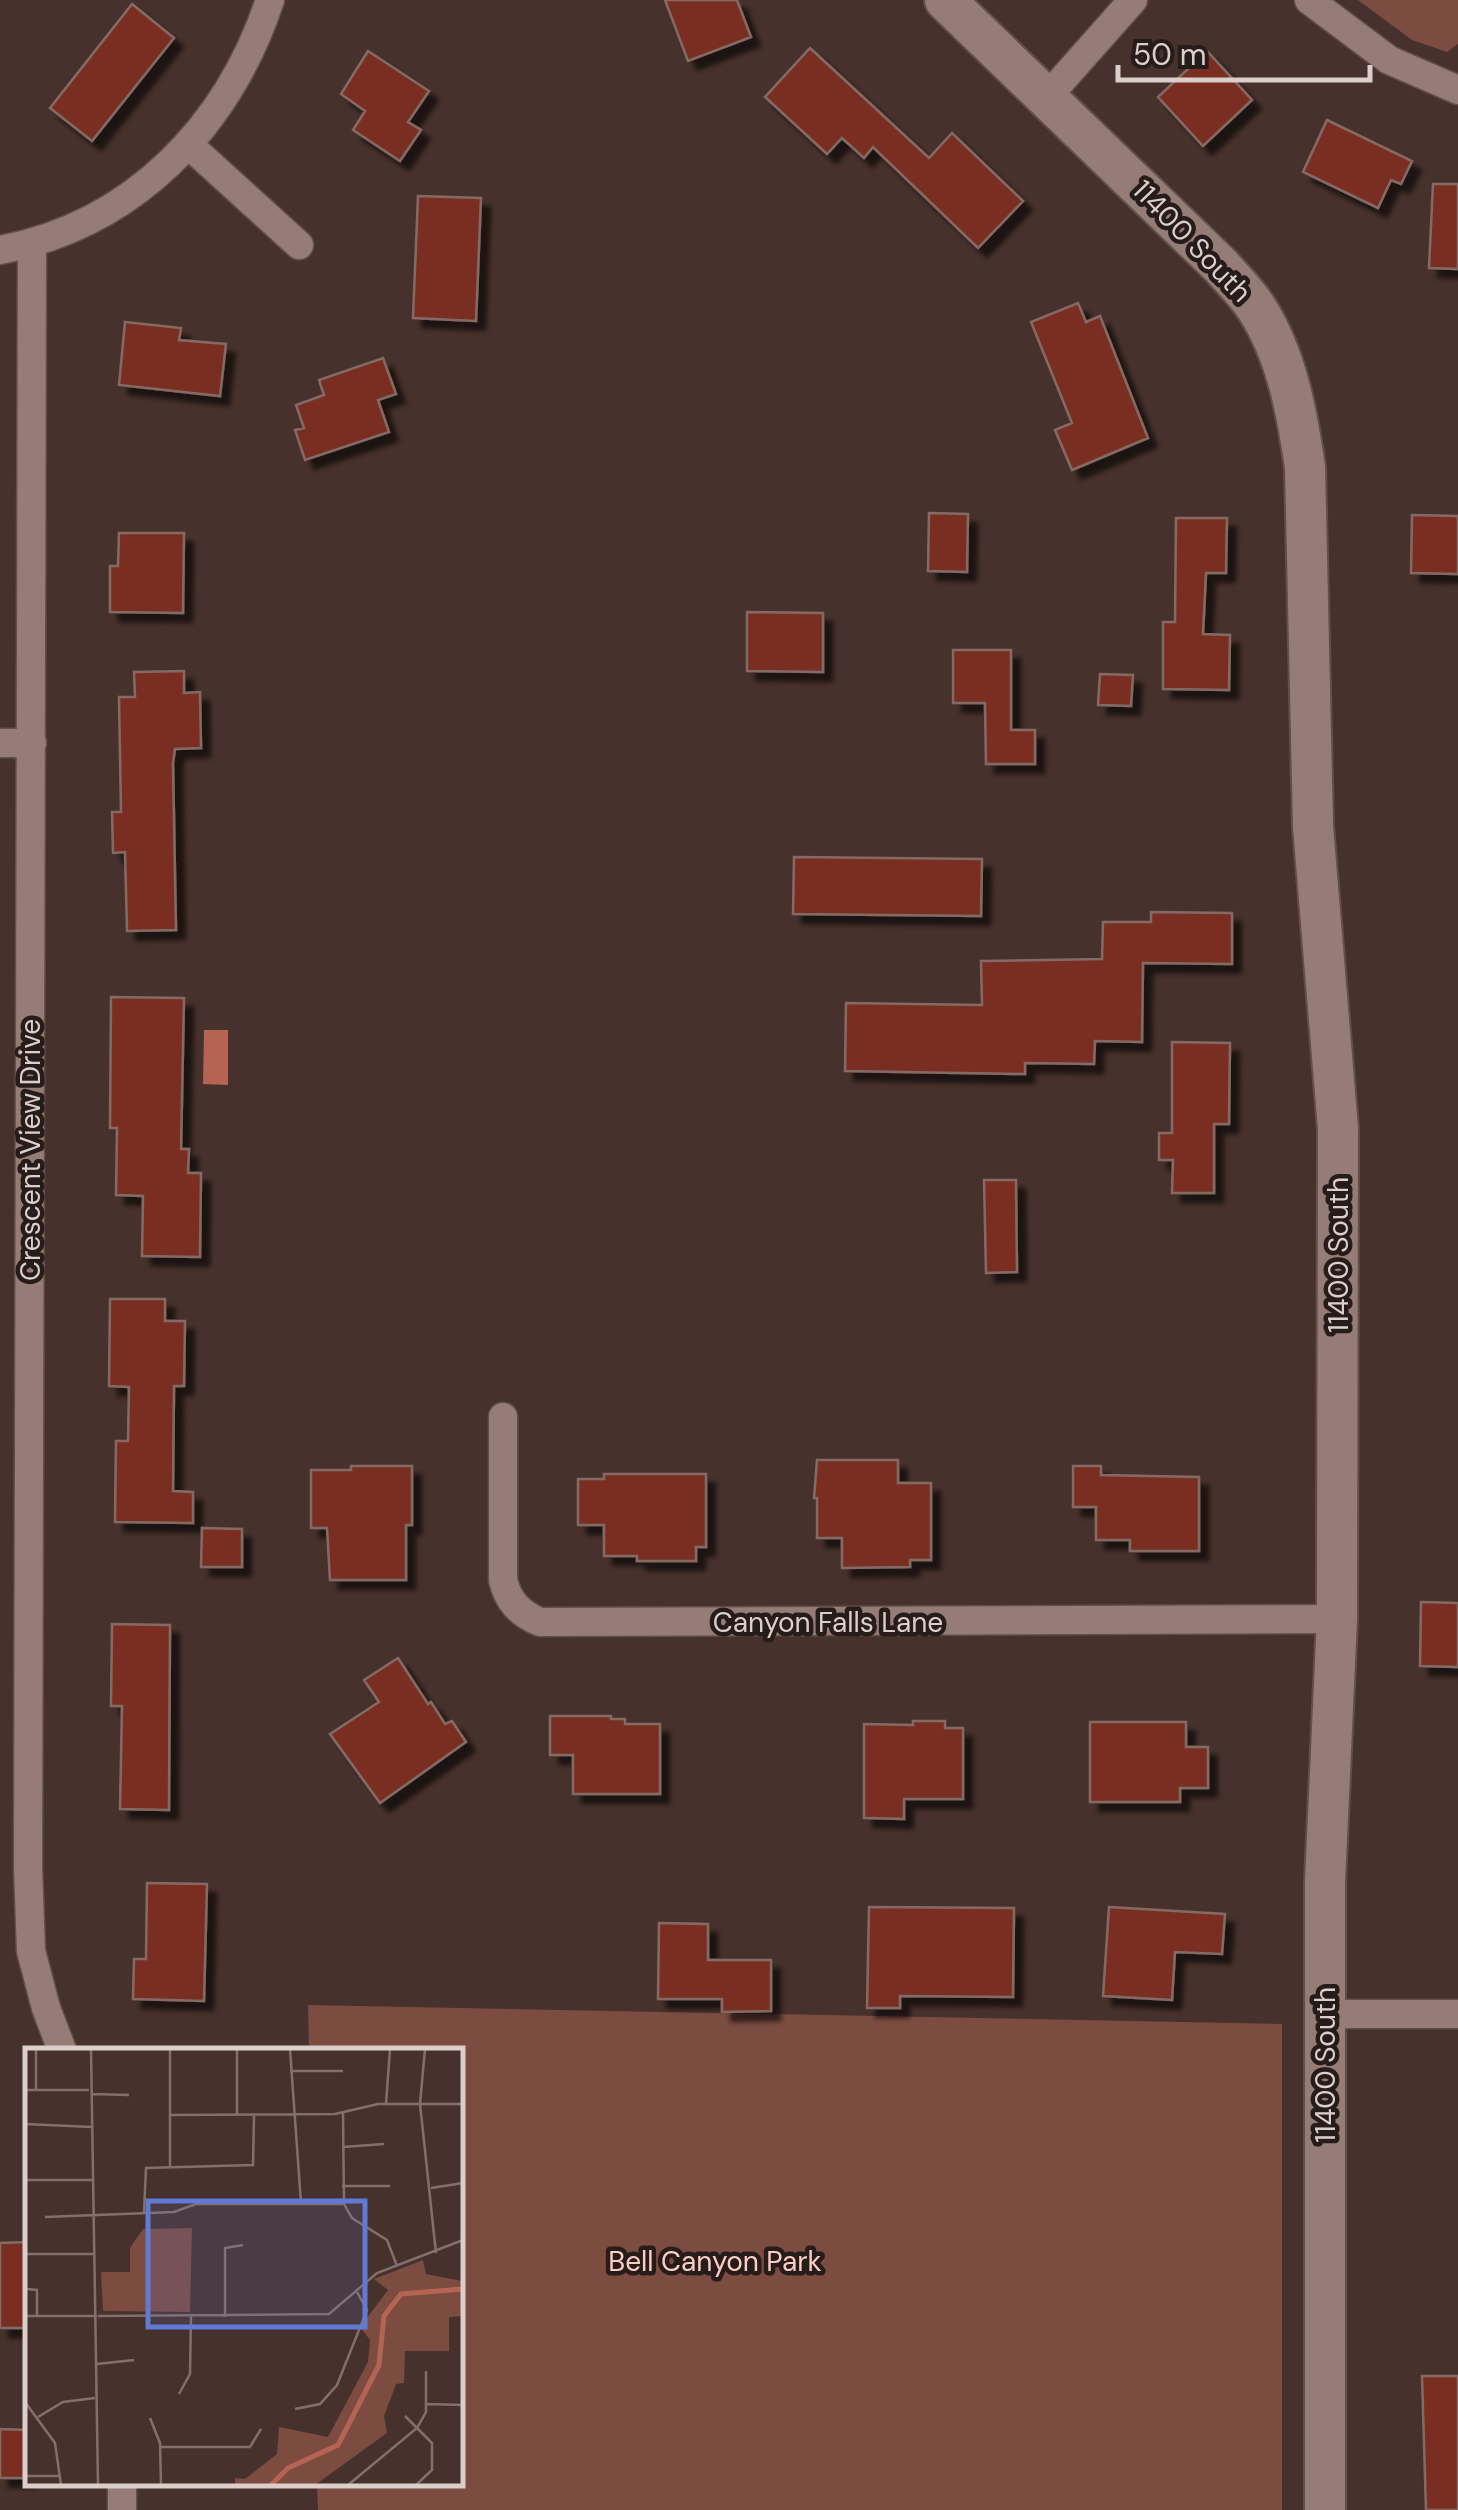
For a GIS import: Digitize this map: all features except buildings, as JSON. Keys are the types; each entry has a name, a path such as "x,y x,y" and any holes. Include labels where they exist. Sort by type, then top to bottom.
{"street":[{"path":"0,250 32,244 101,214 140,188 190,146 230,90 270,0"},
{"name":"11400 South","path":"945,0 1221,266 1256,308 1281,358 1297,412 1305,467 1313,826 1338,1129 1337,1618 1325,1882 1325,2510"},
{"path":"1047,97 1133,0"},
{"path":"1309,0 1389,60 1458,90"},
{"path":"190,146 299,245"},
{"name":"Crescent View Drive","path":"32,244 28,1867 31,1952 61,2048"},
{"path":"0,743 32,743"},
{"name":"Canyon Falls Lane","path":"503,1417 503,1580 506,1592 520,1611 540,1622 1337,1618"},
{"path":"1326,2014 1458,2014"}],"green space":[{"path":"1358,0 1458,0 1458,44 1447,52 1412,40"},
{"name":"Bell Canyon Park","path":"308,2005 1282,2024 1282,2510 318,2510 317,2485 462,2485 462,2048 309,2048"}],"shaded area":[{"path":"204,1030 228,1030 228,1085 203,1084"}]}
